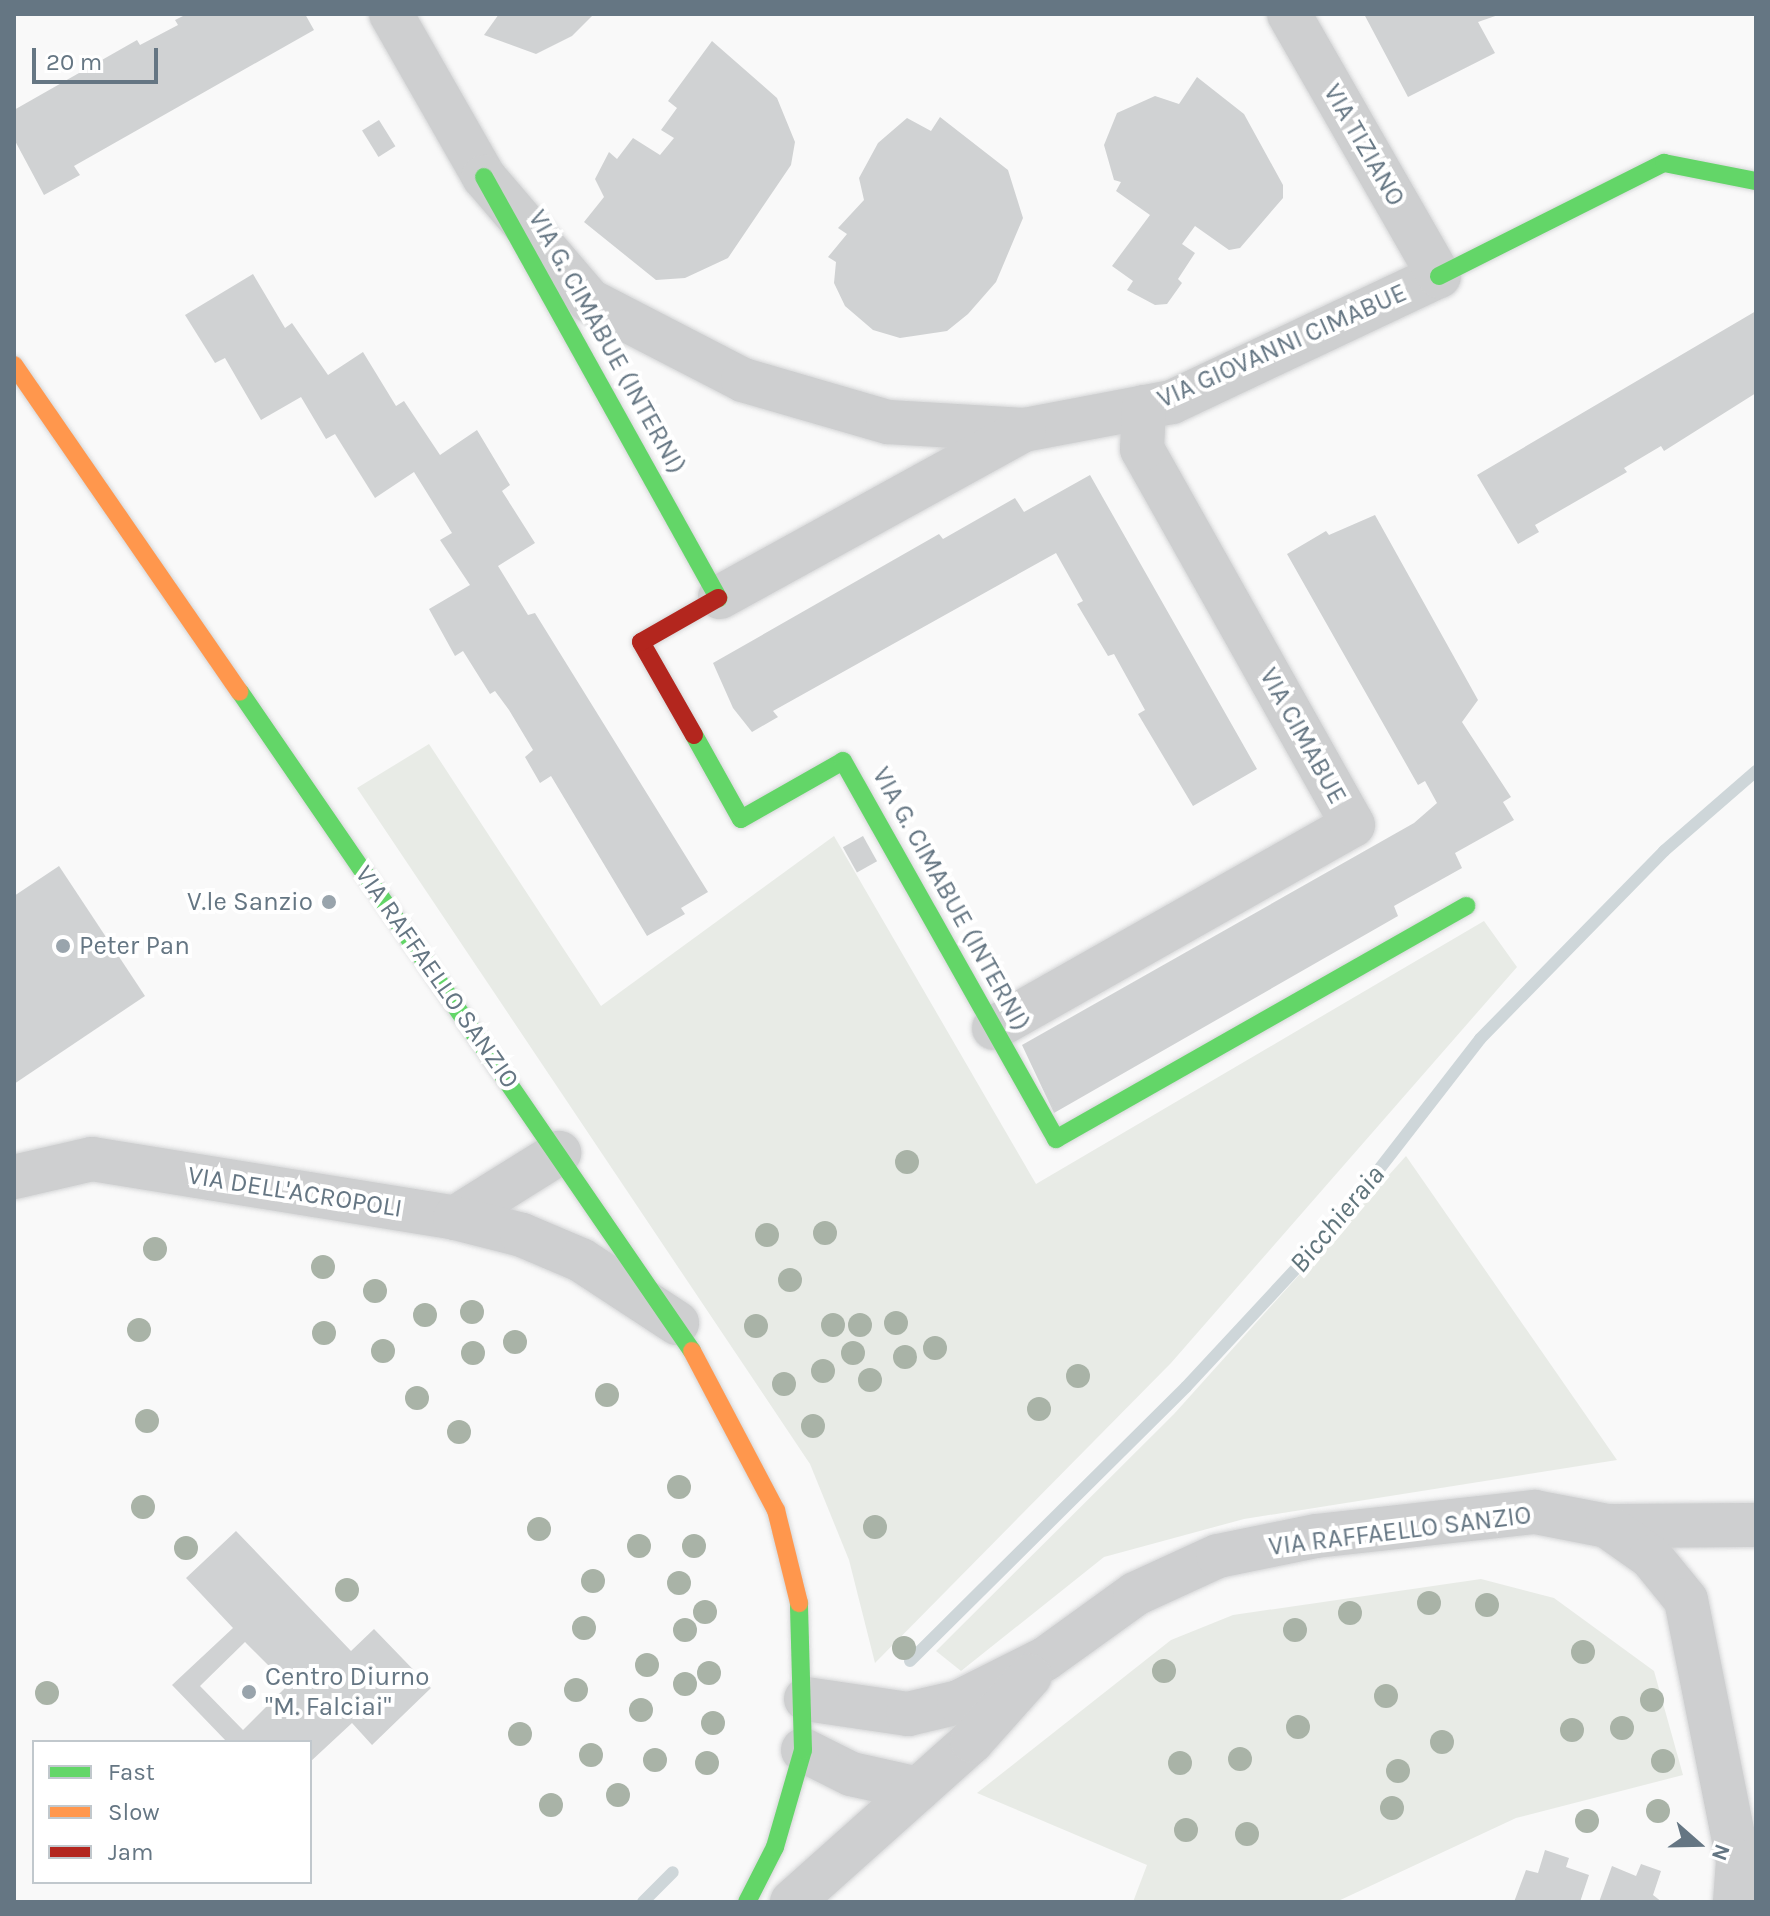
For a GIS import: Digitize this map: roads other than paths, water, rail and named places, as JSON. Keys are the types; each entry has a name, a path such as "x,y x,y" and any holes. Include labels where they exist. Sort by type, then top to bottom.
{"street":[{"name":"VIA GIOVANNI CIMABUE","path":"391,14 484,177 590,301 743,380 888,422 1024,430 1172,402 1439,276"},
{"name":"VIA TIZIANO","path":"1289,14 1439,276"},
{"path":"1439,276 1664,163 1756,181"},
{"name":"VIA G. CIMABUE (INTERNI)","path":"484,177 720,597 641,642 741,819 843,761 1056,1139 1466,906"},
{"name":"VIA RAFFAELLO SANZIO","path":"14,365 677,1323 776,1510 803,1617 806,1699 803,1750 775,1847 747,1902"},
{"name":"VIA CIMABUE","path":"994,1028 1353,825 1142,449 1144,407"},
{"path":"720,597 1024,430"},
{"path":"455,1218 559,1153"},
{"name":"VIA DELL'ACROPOLI","path":"14,1177 92,1159 455,1218 522,1235 581,1260 677,1323"},
{"name":"VIA RAFFAELLO SANZIO","path":"1045,1659 1135,1594 1218,1556 1316,1536 1535,1512 1607,1526 1651,1557 1686,1600 1738,1861 1735,1902"},
{"path":"1607,1526 1756,1525"},
{"path":"806,1699 908,1714 959,1702 1045,1659"},
{"path":"792,1902 972,1741 1045,1659"},
{"path":"803,1750 851,1774 918,1789"}],"waterway":[{"name":"Bicchieraia","path":"910,1661 1186,1387 1332,1230 1480,1039 1664,851 1756,771"},
{"name":"Bicchieraia","path":"643,1902 673,1872"}],"place":[{"name":"V.le Sanzio","path":"329,902"},
{"name":"Peter Pan","path":"63,946"},
{"name":"Centro Diurno \"M. Falciai\"","path":"249,1692"}]}
